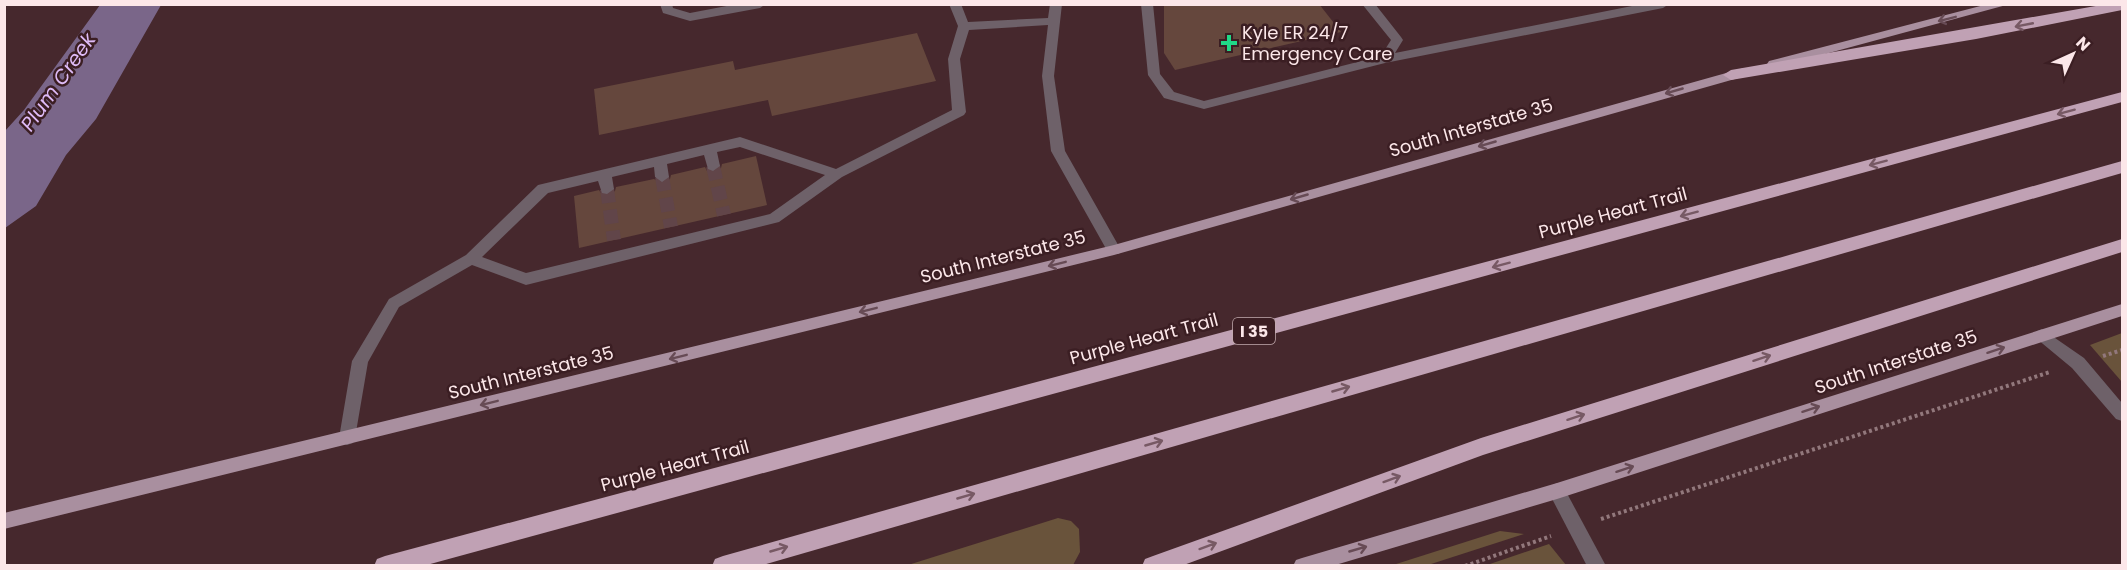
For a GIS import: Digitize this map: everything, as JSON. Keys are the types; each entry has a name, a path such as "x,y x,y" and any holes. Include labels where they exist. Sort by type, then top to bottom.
{"highway":[{"path":"1731,75 1976,34 2122,6"},
{"name":"Purple Heart Trail","path":"385,566 2122,97"},
{"path":"723,566 2122,167"},
{"path":"1153,566 1481,447 2122,246"}],"main road":[{"name":"South Interstate 35","path":"4,522 1114,250 1731,75 2004,4"},
{"name":"South Interstate 35","path":"1302,566 1557,491 2122,310"}],"street":[{"path":"666,4 667,10 690,17 760,4"},
{"path":"471,259 526,279 774,218 837,174 960,112 954,59 964,26 956,4"},
{"path":"1056,4 1048,76 1058,151 1114,250"},
{"path":"1147,4 1154,75 1169,94 1204,105 1384,59 1663,4"},
{"path":"1368,4 1397,40 1384,59"},
{"path":"964,26 1054,21"},
{"path":"347,438 360,361 394,303 471,259 543,189 740,142 837,174"},
{"path":"709,149 713,165"},
{"path":"660,160 662,177"},
{"path":"603,173 607,189"},
{"path":"724,215 729,230"},
{"path":"671,227 673,243"},
{"path":"614,240 617,256"},
{"path":"2042,335 2078,363 2122,414"},
{"path":"1557,491 1597,566"}],"path":[{"path":"1465,566 1577,527 2122,350"}],"shaded area":[{"path":"2122,333 2122,382 2090,345"},
{"path":"1058,518 1071,521 1079,529 1080,552 1073,565 908,565"},
{"path":"1500,531 1524,534 1428,565 1393,565"},
{"path":"1549,544 1566,565 1487,565"}],"water":[{"name":"Plum Creek","path":"100,5 161,5 96,119 66,155 36,206 5,228 5,131 24,110"}],"building":[{"name":"Kyle ER 24/7 Emergency Care","path":"1164,4 1319,4 1341,32 1175,70 1164,53"},
{"path":"917,33 936,81 772,116 768,100 599,135 594,89 733,61 735,70"},
{"path":"756,156 767,205 579,248 574,196 599,190 602,195 608,196 615,191 616,187 654,179 662,184 670,179 671,175 705,167 707,171 714,173 721,168 722,164"}],"tunnel":[{"path":"713,166 724,215"},
{"path":"662,177 671,227"},
{"path":"607,189 614,240"}],"place":[{"name":"Kyle ER 24/7 Emergency Care","path":"1229,43"}]}
